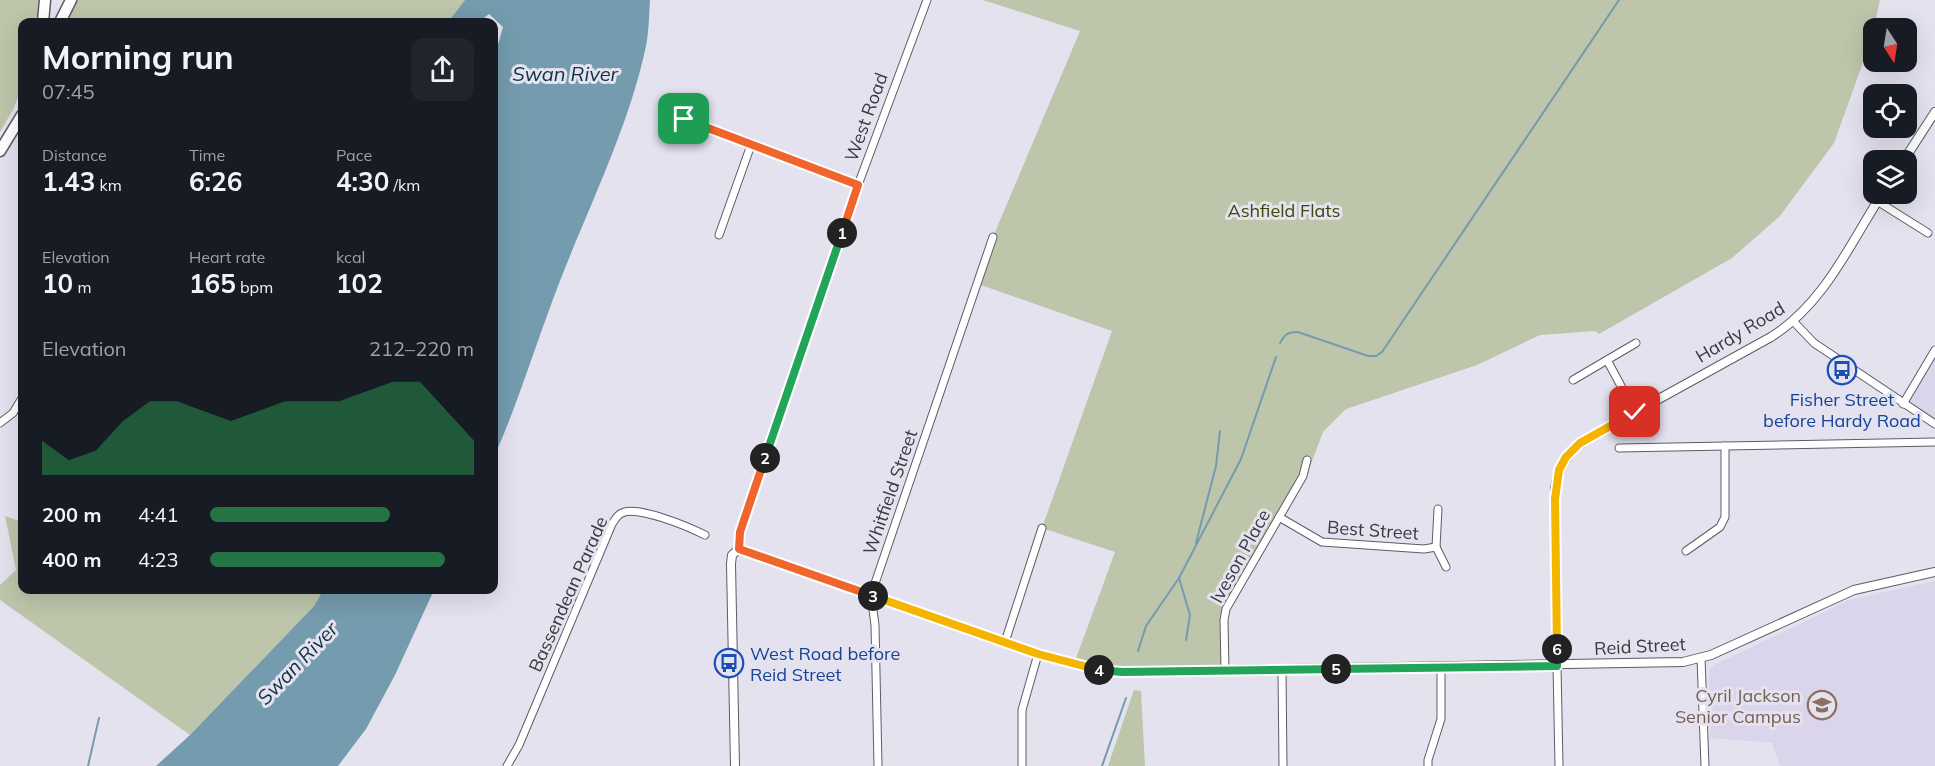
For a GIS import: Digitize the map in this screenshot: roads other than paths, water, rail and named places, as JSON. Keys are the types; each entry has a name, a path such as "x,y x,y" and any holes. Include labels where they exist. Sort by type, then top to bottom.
{"highway":[{"path":"43,18 45,0"},
{"path":"61,18 63,0"},
{"path":"62,18 70,0"},
{"path":"0,151 18,122"}],"street":[{"name":"West Road","path":"735,766 732,555 739,549 740,532 858,185 927,0"},
{"path":"1910,150 1935,112"},
{"path":"684,119 858,185"},
{"path":"719,235 751,145"},
{"name":"Hardy Road","path":"1557,666 1555,488 1559,470 1571,451 1590,437 1771,337 1793,321 1808,307 1826,284 1876,204"},
{"path":"1889,204 1928,233"},
{"name":"Whitfield Street","path":"878,766 871,595 993,237"},
{"path":"1793,321 1814,343 1935,424"},
{"path":"1574,380 1636,343"},
{"path":"1903,404 1935,350"},
{"path":"1607,360 1635,412"},
{"path":"0,423 13,413 18,405"},
{"path":"1619,448 1935,442"},
{"path":"1686,551 1720,527 1725,517 1725,446"},
{"name":"Iveson Place","path":"1225,671 1224,614 1303,476 1307,460"},
{"name":"Best Street","path":"1438,509 1436,547 1446,567"},
{"name":"Bassendean Parade","path":"507,766 519,745 612,524 617,517 622,513 636,511 705,535"},
{"name":"Best Street","path":"1279,517 1322,542 1424,549 1436,547"},
{"path":"1005,642 1042,528"},
{"name":"Reid Street","path":"739,549 1038,654 1110,672 1672,663 1701,658 1854,590 1935,572"},
{"path":"1022,766 1022,710 1038,654"},
{"path":"1701,658 1705,766"},
{"path":"1557,666 1559,766"},
{"path":"1428,766 1440,719 1442,668"},
{"path":"1282,670 1283,766"}],"water":[{"name":"Swan River","path":"465,0 650,0 646,46 639,76 619,137 558,286 498,447 498,45 503,27 498,22 498,18 493,18 489,14 484,18 451,18"},
{"name":"Swan River","path":"321,594 432,594 395,675 366,729 338,766 156,766 190,735 314,606"}],"waterway":[{"path":"1280,343 1287,334 1298,332 1368,356 1376,356 1382,352 1619,0"},
{"path":"1138,651 1146,626 1179,578 1241,459 1276,357"},
{"path":"1196,543 1216,466 1220,431"},
{"path":"1179,578 1190,615 1186,640"},
{"path":"1102,766 1126,698"},
{"path":"88,766 99,718"}],"place":[{"name":"Fisher Street before Hardy Road","path":"1842,370"},
{"name":"West Road before Reid Street","path":"729,663"},
{"name":"Cyril Jackson Senior Campus","path":"1822,705"}],"park label":[{"name":"Ashfield Flats","path":"1284,210"}]}
